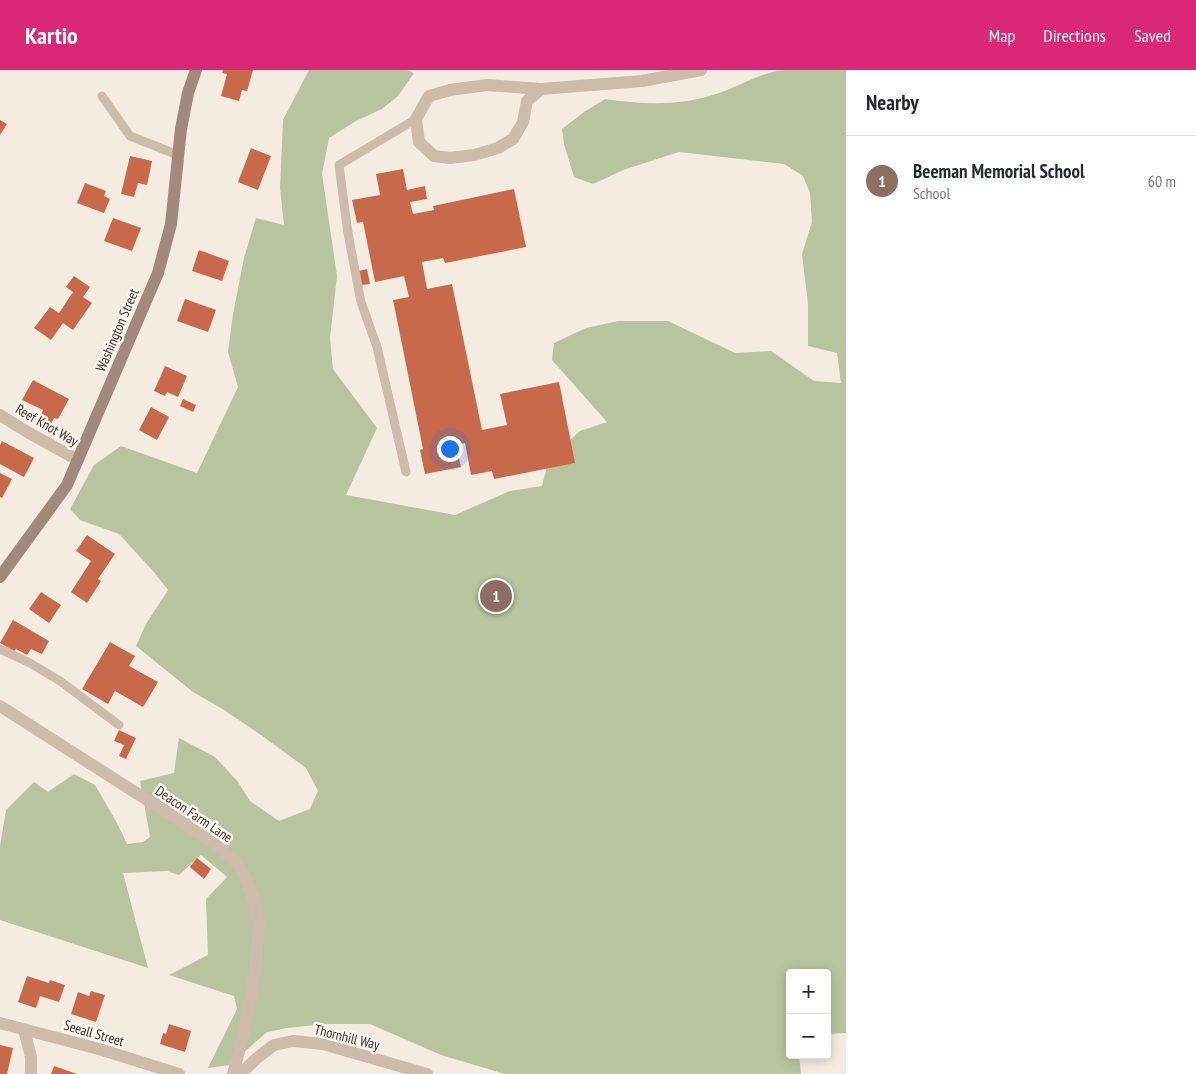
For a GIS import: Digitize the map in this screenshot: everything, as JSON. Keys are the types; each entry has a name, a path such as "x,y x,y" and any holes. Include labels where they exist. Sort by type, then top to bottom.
{"main road":[{"name":"Washington Street","path":"0,577 67,485 158,273 170,224 181,129 188,92 196,70"}],"street":[{"path":"541,89 526,102 523,122 513,139 498,148 474,155 450,158 434,156 419,142 416,119 428,96 450,90 486,85 541,89 642,81 701,70"},
{"name":"Reef Knot Way","path":"0,415 78,460"},
{"name":"Deacon Farm Lane","path":"0,706 213,842 237,863 254,901 259,925 255,972 243,1036 233,1074"},
{"name":"Seeall Street","path":"0,1023 99,1049 179,1074"},
{"path":"24,1030 30,1058 30,1074"},
{"name":"Thornhill Way","path":"240,1074 274,1045 293,1041 324,1044 427,1074"}],"lane":[{"path":"102,96 130,136 178,155"},
{"path":"406,472 377,347 361,302 348,233 339,165 416,119"},
{"path":"0,649 30,663 60,681 119,725"}],"green space":[{"path":"309,70 407,70 414,73 398,96 382,109 356,121 329,138 322,174 337,276 330,338 333,369 377,428 346,495 455,515 510,491 542,486 549,459 580,431 607,422 552,360 554,343 586,328 618,321 668,321 735,353 771,351 814,381 841,383 837,353 808,346 808,304 802,254 812,222 810,193 803,176 784,164 679,152 626,169 593,184 574,177 564,144 562,129 605,99 648,103 677,102 719,93 776,71 846,70 846,1033 831,1034 831,969 786,969 786,1059 799,1059 801,1074 505,1074 441,1055 370,1024 325,1024 267,1032 230,1065 208,1068 237,1009 234,996 169,975 208,955 206,899 227,877 201,855 179,875 167,871 123,873 148,968 0,920 0,846 6,810 34,782 48,792 74,774 95,785 127,844 143,842 150,837 140,781 174,773 179,738 215,757 238,782 250,801 279,821 310,809 318,791 306,768 224,710 193,692 136,646 146,624 168,590 119,534 80,520 70,509 94,465 121,446 197,473 238,387 228,352 244,258 256,218 284,225 280,188 283,120"}],"building":[{"path":"223,70 253,70 247,91 242,90 239,101 221,96 227,74 222,73"},
{"path":"0,120 7,124 0,135"},
{"path":"251,148 271,156 258,190 238,182"},
{"path":"130,156 152,161 147,185 138,183 134,197 121,194"},
{"path":"403,169 407,190 425,186 427,199 410,202 413,214 434,210 433,206 514,189 526,247 445,263 443,258 422,262 427,289 452,284 482,430 507,425 500,394 559,382 575,463 494,479 492,471 471,475 465,443 456,445 461,467 425,474 420,450 423,449 393,300 409,297 404,276 375,282 363,222 357,223 352,200 380,195 376,174"},
{"path":"85,183 106,191 104,196 110,199 104,213 77,203"},
{"path":"113,218 141,228 132,251 104,241"},
{"path":"199,250 229,261 222,281 192,271"},
{"path":"367,269 370,284 361,285 359,271"},
{"path":"74,276 90,287 83,297 92,303 73,330 63,323 51,340 34,328 50,307 59,313 73,292 66,287"},
{"path":"185,299 216,310 208,332 177,321"},
{"path":"165,366 187,376 178,397 167,392 165,396 154,391"},
{"path":"33,380 69,399 58,419 54,418 51,424 40,417 43,410 22,400"},
{"path":"183,399 196,405 193,412 180,406"},
{"path":"151,407 169,417 157,440 139,430"},
{"path":"2,441 34,458 24,477 0,464 0,445"},
{"path":"0,473 12,479 2,498 0,497"},
{"path":"87,535 115,554 98,579 101,581 87,603 71,592 91,561 76,551"},
{"path":"41,592 61,605 49,623 29,609"},
{"path":"13,620 49,641 42,654 31,649 27,655 16,649 14,651 0,643"},
{"path":"110,642 135,656 129,666 158,682 143,707 115,691 108,704 82,689"},
{"path":"119,730 136,738 126,759 119,756 124,745 114,741"},
{"path":"197,858 211,869 204,879 190,867"},
{"path":"27,976 49,983 50,980 65,985 59,1002 40,996 36,1008 18,1002"},
{"path":"91,991 105,995 96,1022 71,1014 78,992 89,996"},
{"path":"169,1024 191,1031 185,1052 160,1044 163,1033 166,1034"},
{"path":"0,1045 13,1048 7,1074 0,1074"},
{"path":"54,1066 77,1074 51,1074"}],"place":[{"name":"Beeman Memorial School","path":"496,596"}]}
